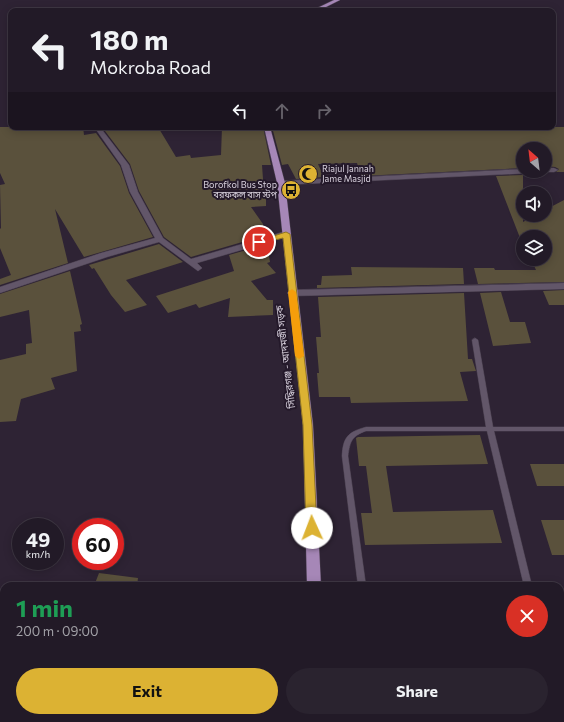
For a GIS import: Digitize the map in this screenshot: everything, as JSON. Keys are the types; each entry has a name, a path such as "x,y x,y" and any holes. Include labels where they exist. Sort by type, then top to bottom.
{"main road":[{"path":"321,8 338,0"},
{"name":"সিদ্ধিরগঞ্জ - আদমজী সড়ক","path":"268,130 281,183 292,293 308,425 314,582"}],"street":[{"path":"100,130 125,165 134,192 160,239 198,268"},
{"path":"281,183 516,172"},
{"path":"190,262 286,234"},
{"path":"0,280 2,289 96,257 160,239"},
{"path":"292,293 564,286"}],"lane":[{"path":"475,340 490,429 527,582"},
{"path":"361,582 345,456 346,442 354,432 366,428 564,428"}],"building":[{"path":"0,127 8,127 8,130 83,130 84,135 96,133 120,166 129,193 153,237 84,257 55,209 68,263 0,285 0,279 11,275 0,248 0,185 5,184 0,173"},
{"path":"556,127 564,127 564,172 556,172 559,169 552,167 552,142 516,142 516,168 361,176 357,163 318,164 324,177 296,179 288,164 282,165 273,130 556,130"},
{"path":"160,130 176,157 190,155 191,158 221,155 222,130 264,130 271,165 262,165 264,193 266,193 266,206 251,207 263,224 263,236 191,257 164,237 139,191 130,164 105,131"},
{"path":"516,175 516,178 523,178 523,186 516,186 516,222 552,222 552,206 564,200 564,282 478,284 474,268 494,268 495,270 536,270 534,266 552,266 552,230 517,230 496,176"},
{"path":"159,244 183,262 126,280 147,305 125,312 111,295 94,268 92,269 89,265"},
{"path":"267,244 270,262 267,263 276,273 251,281 267,300 273,300 273,315 228,317 230,298 199,308 196,304 168,313 156,296 234,271 229,255"},
{"path":"351,267 463,268 464,284 317,288 317,285 321,285 322,276 352,275"},
{"path":"70,271 82,324 80,325 81,331 74,332 77,371 51,378 55,389 21,399 16,421 0,422 0,360 26,354 26,344 32,343 29,310 0,317 0,294"},
{"path":"564,290 564,305 549,305 543,291"},
{"path":"501,292 510,322 525,322 531,343 493,346 480,293"},
{"path":"464,293 468,359 472,359 476,371 460,372 468,401 351,403 350,397 319,397 316,337 321,337 318,297"},
{"path":"480,435 488,464 386,466 393,512 493,510 502,543 365,545 361,513 372,513 366,466 359,466 356,438"},
{"path":"530,464 564,464 564,486 537,486"},
{"path":"541,520 564,520 564,555 552,555"},
{"path":"99,573 138,578 138,582 96,582"}],"slow traffic":[{"path":"292,292 299,356"}],"place":[{"name":"Riajul Jannah Jame Masjid","path":"308,174"},
{"name":"Borofkol Bus Stop বরফকল বাস স্টপ","path":"291,190"}],"route":[{"path":"259,242 286,234 308,425 312,528"}]}
